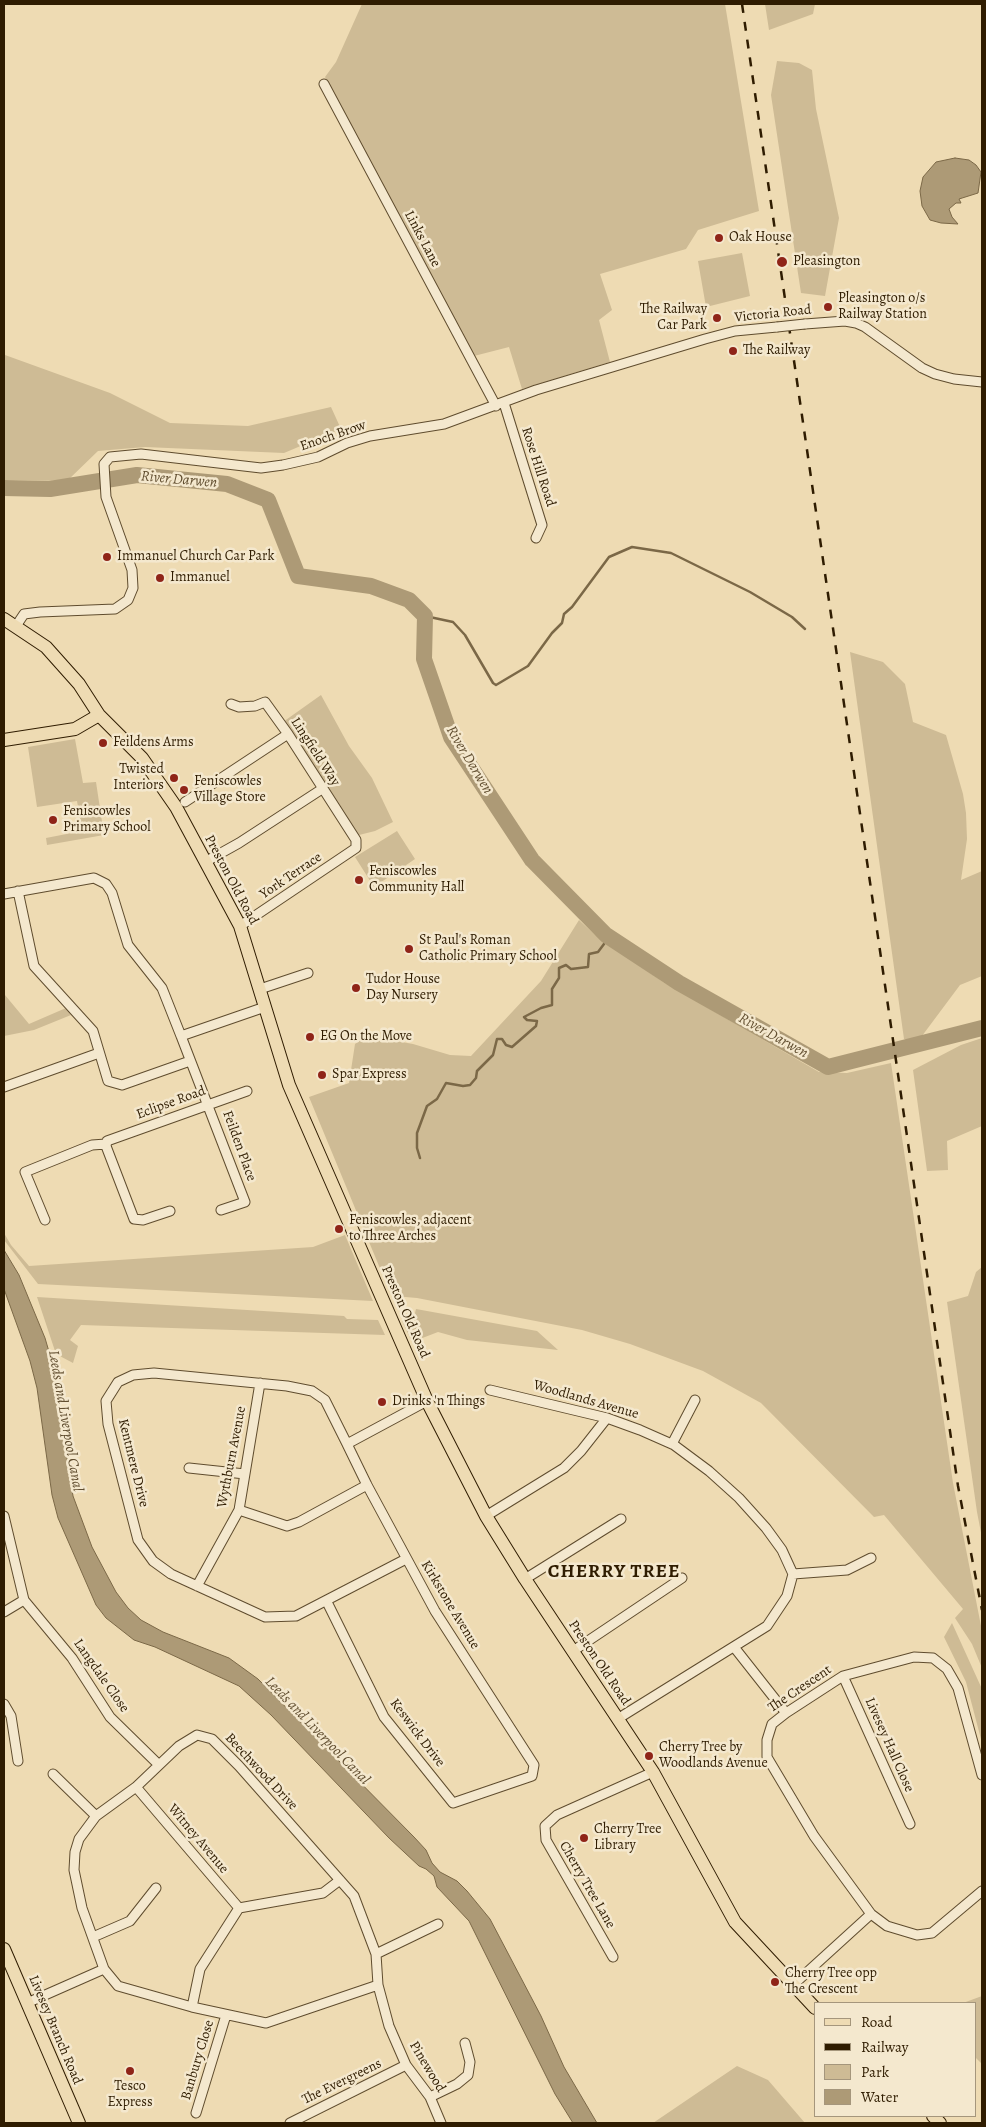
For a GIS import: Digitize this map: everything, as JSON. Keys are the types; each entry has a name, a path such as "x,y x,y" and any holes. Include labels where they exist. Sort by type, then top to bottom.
{"main road":[{"name":"Preston Old Road","path":"4,619 46,647 79,684 99,715 142,758 176,807 240,926 289,1085 427,1401 486,1516 525,1579 619,1718 653,1772 735,1922 814,2007"},
{"path":"4,740 75,729 99,715"},
{"name":"Livesey Branch Road","path":"4,1949 79,2123"}],"street":[{"name":"Links Lane","path":"324,84 500,405"},
{"name":"Victoria Road","path":"558,384 734,331 845,321 865,327 922,368 935,374 954,379 982,382"},
{"name":"Enoch Brow","path":"16,626 24,614 115,610 128,600 133,588 132,570 106,497 107,460 141,454 261,468 283,465 318,456 347,443 370,436 444,424 500,405 536,390 558,384"},
{"name":"Rose Hill Road","path":"500,405 542,525 536,538"},
{"name":"Lingfield Way","path":"231,704 240,707 254,706 265,702 288,734 356,840 356,848"},
{"path":"185,802 288,734"},
{"path":"205,862 239,843 322,789"},
{"name":"York Terrace","path":"240,926 356,848"},
{"path":"4,894 94,878 106,884 112,893 128,945 162,988 208,1104"},
{"path":"18,891 34,966 93,1031 108,1082 122,1085 190,1061"},
{"path":"260,989 308,973"},
{"path":"181,1036 265,1007"},
{"path":"4,1087 99,1053"},
{"name":"Eclipse Road","path":"45,1220 25,1172 92,1145 106,1144 110,1139 247,1091"},
{"name":"Feilden Place","path":"208,1104 245,1202 221,1210"},
{"path":"106,1144 134,1219 143,1220 170,1211"},
{"name":"Kentmere Drive","path":"347,1444 324,1400 312,1391 260,1383 154,1373 133,1375 118,1382 106,1400 108,1424 138,1540 153,1561 172,1574 265,1617 296,1616 327,1602 406,1559"},
{"name":"Wythburn Avenue","path":"197,1586 239,1510 260,1383"},
{"name":"Woodlands Avenue","path":"490,1390 607,1418 672,1444 709,1471 739,1498 766,1528 782,1550 793,1574"},
{"path":"672,1444 695,1400"},
{"path":"347,1444 427,1401"},
{"path":"486,1516 564,1468 581,1451 607,1418"},
{"name":"Kirkstone Avenue","path":"347,1444 435,1611 534,1765 532,1776"},
{"path":"189,1468 245,1474"},
{"path":"239,1510 286,1526 299,1522 367,1485"},
{"path":"4,1516 24,1600 4,1612"},
{"path":"525,1579 621,1519"},
{"path":"619,1718 767,1626 787,1596 793,1574 847,1570 871,1558"},
{"path":"573,1651 682,1578"},
{"name":"Langdale Close","path":"24,1600 72,1658 110,1716 159,1765"},
{"name":"Keswick Drive","path":"327,1602 384,1717 453,1803 532,1776"},
{"path":"734,1647 786,1713"},
{"name":"The Crescent","path":"982,1775 958,1688 947,1669 933,1658 914,1657 843,1676 772,1724 767,1740 767,1757 814,1836 872,1914 887,1926 917,1935 932,1932 982,1890"},
{"name":"Livesey Hall Close","path":"843,1676 910,1824"},
{"path":"4,1704 11,1716 18,1761"},
{"name":"Beechwood Drive","path":"378,1985 266,2023 192,2007 118,1986 104,1969 82,1908 74,1870 74,1852 79,1839 96,1816 136,1787 179,1746 196,1735 212,1739 239,1766 354,1896 376,1954 378,1985 389,2026"},
{"name":"Cherry Tree Lane","path":"613,1957 546,1840 545,1826 558,1815 653,1772"},
{"path":"52,1774 96,1816"},
{"name":"Witney Avenue","path":"136,1787 239,1908"},
{"path":"192,2007 200,1969 239,1908 324,1893 340,1880"},
{"path":"93,1938 130,1921 156,1888"},
{"path":"793,1986 872,1914"},
{"path":"376,1954 438,1924"},
{"path":"28,2003 104,1969"},
{"name":"Banbury Close","path":"196,2113 226,2015"},
{"name":"Pinewood","path":"389,2026 406,2065 430,2097 441,2123"},
{"path":"430,2097 457,2084 468,2075 470,2062 465,2042"},
{"name":"The Evergreens","path":"290,2123 406,2065"}],"green space":[{"path":"362,4 725,4 759,211 698,230 686,249 600,274 612,310 599,320 610,362 522,389 509,347 474,356 325,77 336,62"},
{"path":"765,4 815,4 813,14 769,30"},
{"path":"777,61 799,63 812,70 816,109 839,218 825,296 801,293 771,95"},
{"path":"742,253 750,296 706,307 698,261"},
{"path":"5,355 110,393 170,423 248,426 331,407 341,429 284,453 145,447 98,451 67,481 4,480"},
{"path":"850,652 883,662 905,684 913,722 946,735 963,794 966,813 967,839 961,880 982,871 982,976 960,985 919,1040 904,1039"},
{"path":"321,695 349,746 372,778 393,822 375,831 359,835 283,722"},
{"path":"75,739 83,783 96,782 104,835 47,845 46,838 82,831 77,801 37,807 28,747"},
{"path":"397,831 415,859 374,887 355,857"},
{"path":"579,920 594,934 663,982 819,1072 847,1073 891,1063 953,1483 982,1631 982,1668 972,1644 955,1618 963,1609 884,1515 874,1517 761,1403 703,1371 630,1344 582,1330 417,1298 394,1296 379,1266 309,1097 349,1083 355,1044 367,1036 413,1044 450,1055 471,1056 541,981"},
{"path":"4,995 29,1024 66,1008 71,1015 34,1030 4,1036"},
{"path":"982,1038 982,1126 947,1141 948,1170 927,1171 913,1070 961,1045"},
{"path":"4,1233 11,1245 29,1266 313,1247 345,1235 373,1301 38,1284 4,1240"},
{"path":"982,1267 982,1538 947,1302 968,1296 976,1272"},
{"path":"37,1297 344,1316 347,1319 378,1320 385,1335 81,1325 70,1340 78,1346 73,1363 56,1354"},
{"path":"416,1309 537,1331 558,1350 467,1340 438,1332 412,1342 402,1321 414,1317"},
{"path":"952,1623 982,1689 982,1743 966,1682 944,1637"},
{"path":"982,1996 982,2064 976,2058 976,2002 966,2002"},
{"path":"737,2066 768,2080 805,2123 653,2123"}],"water":[{"path":"955,158 969,160 981,172 978,193 959,199 961,203 956,203 949,209 952,217 958,224 930,220 922,206 920,191 923,177 936,162"},
{"path":"4,1250 19,1275 45,1338 52,1362 73,1496 92,1547 116,1592 128,1608 141,1620 163,1632 229,1658 258,1679 414,1837 426,1850 432,1863 440,1872 457,1881 467,1891 490,1919 541,2016 564,2067 597,2123 573,2123 555,2094 469,1921 437,1887 434,1876 419,1866 389,1838 271,1715 239,1686 155,1647 134,1640 106,1618 96,1605 58,1518 52,1495 37,1388 30,1361 4,1289"}],"waterway":[{"name":"River Darwen","path":"4,488 50,489 137,475 227,484 268,500 298,576 371,586 409,600 425,616 424,659 451,737 532,860 606,935 679,983 828,1067 982,1028"},
{"path":"425,616 453,622 465,635 496,685 528,666 552,633 562,623 564,614 572,607 609,557 632,547 671,553 750,592 792,617 805,629"},
{"path":"420,1158 417,1148 417,1133 427,1106 437,1099 446,1083 463,1086 470,1085 476,1078 477,1071 493,1055 497,1039 502,1039 506,1045 512,1047 536,1026 537,1021 527,1020 524,1017 541,1008 552,1005 552,989 559,978 559,968 566,965 571,969 588,967 589,954 598,952 604,944 606,935"}],"railway":[{"path":"742,4 958,1486 982,1610"}],"place":[{"name":"Oak House","path":"719,238"},
{"name":"Pleasington","path":"782,262"},
{"name":"Pleasington o/s Railway Station","path":"828,307"},
{"name":"The Railway Car Park","path":"717,318"},
{"name":"The Railway","path":"733,351"},
{"name":"Immanuel Church Car Park","path":"107,557"},
{"name":"Immanuel","path":"160,578"},
{"name":"Feildens Arms","path":"103,743"},
{"name":"Twisted Interiors","path":"174,778"},
{"name":"Feniscowles Village Store","path":"184,790"},
{"name":"Feniscowles Primary School","path":"53,820"},
{"name":"Feniscowles Community Hall","path":"359,880"},
{"name":"St Paul's Roman Catholic Primary School","path":"409,949"},
{"name":"Tudor House Day Nursery","path":"356,988"},
{"name":"EG On the Move","path":"310,1037"},
{"name":"Spar Express","path":"322,1075"},
{"name":"Feniscowles, adjacent to Three Arches","path":"339,1229"},
{"name":"Drinks 'n Things","path":"382,1402"},
{"name":"Cherry Tree by Woodlands Avenue","path":"649,1756"},
{"name":"Cherry Tree Library","path":"584,1838"},
{"name":"Cherry Tree opp The Crescent","path":"775,1982"},
{"name":"Tesco Express","path":"130,2071"}],"district":[{"name":"CHERRY TREE","path":"614,1572"}],"water label":[{"name":"Leeds and Liverpool Canal","path":"65,1421"},
{"name":"Leeds and Liverpool Canal","path":"317,1731"}]}
